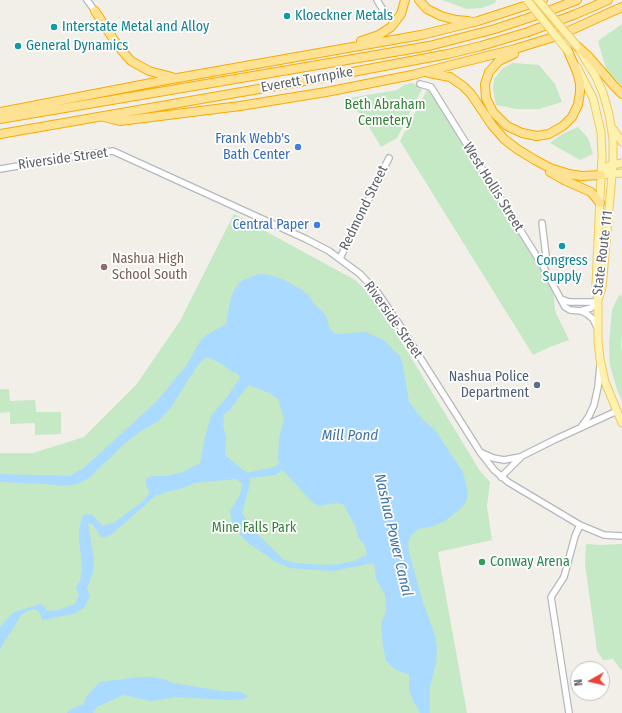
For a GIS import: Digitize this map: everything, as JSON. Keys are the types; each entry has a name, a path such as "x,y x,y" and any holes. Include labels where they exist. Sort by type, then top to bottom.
{"highway":[{"path":"305,56 379,35 397,20 405,0"},
{"path":"419,0 429,10 448,19 467,21 486,19"},
{"path":"0,112 183,77 421,35 486,19 543,0"},
{"name":"Everett Turnpike","path":"0,119 429,46 511,24 577,0"},
{"name":"Everett Turnpike","path":"0,134 299,82 448,54 528,32 608,0"},
{"path":"568,51 577,72 580,89 580,99 577,108 568,122 561,128 552,132 534,136 516,131 499,120 491,109 485,94 485,82 490,70 501,59 560,35 622,7"},
{"path":"95,11 118,46 131,61 153,72 169,76 183,77"},
{"path":"100,116 120,121 311,95 412,75 520,48 560,35"},
{"path":"577,46 589,57 622,94"},
{"path":"412,75 435,73 450,77 459,83 471,94 492,125 504,139 513,147 535,160 554,170 568,174 581,176 601,175"},
{"path":"535,160 558,177 591,192 600,203"}],"main road":[{"name":"State Route 111","path":"526,0 568,51 588,86 596,110 602,141 596,284 598,302"},
{"name":"State Route 111","path":"538,0 577,46 601,89 612,125 614,144 613,164 602,288 598,302"},
{"path":"612,125 622,142"},
{"path":"601,175 605,168 613,164 622,164"},
{"path":"601,175 622,173"},
{"path":"598,302 597,327 600,363 605,382 622,423"}],"street":[{"path":"87,0 95,11"},
{"path":"377,0 385,13"},
{"name":"West Hollis Street","path":"420,84 431,87 544,268 566,309 580,311 592,317 597,327"},
{"name":"Riverside Street","path":"0,169 113,151 306,239 340,258 360,274 378,293 480,452 501,477 580,525 604,535 622,536"},
{"name":"Redmond Street","path":"340,258 389,158"},
{"path":"542,223 546,256 544,268"},
{"path":"560,297 563,301 569,302 598,302"},
{"path":"580,311 593,307 598,302"},
{"path":"581,428 594,405 598,387 600,363"},
{"path":"480,452 493,458 504,460 513,459 617,411"},
{"path":"501,477 522,456"},
{"path":"569,713 551,597 564,577 575,536 580,525"}],"green space":[{"path":"442,0 496,0 495,3 482,8 467,9"},
{"path":"622,24 622,86 607,72 598,41"},
{"path":"513,63 539,65 555,84 562,102 539,109 517,109 496,105 493,90 494,79 503,68"},
{"name":"Beth Abraham Cemetery","path":"413,83 422,89 397,138 381,147 363,117 352,105 349,98 397,90 404,85"},
{"path":"427,90 429,90 545,276 554,296 555,311 569,340 533,355 400,141"},
{"path":"578,127 588,138 593,154 580,160 550,143 564,133"},
{"name":"Mine Falls Park","path":"234,214 355,280 376,300 480,471 490,482 487,506 492,540 438,552 467,713 0,713 0,453 33,453 84,437 136,385 180,321"},
{"path":"619,295 622,296 622,401 617,390 610,365 609,343 612,310"},
{"path":"0,389 9,389 10,401 35,400 36,412 61,412 61,434 35,435 35,423 10,424 10,412 0,413"},
{"path":"586,544 622,544 622,671 613,659 603,660 597,651 585,564"}],"water":[{"name":"Mill Pond","path":"259,274 270,275 282,279 302,290 309,296 314,304 326,316 330,330 336,334 366,332 385,341 400,356 409,402 422,419 435,430 463,472 468,493 466,502 445,521 433,526 418,529 411,536 408,543 409,552 422,599 435,636 437,648 436,663 430,686 430,713 420,713 413,701 409,689 409,675 396,670 386,661 381,625 386,610 385,595 376,579 374,563 333,571 290,568 276,562 247,542 233,527 230,511 240,495 242,483 236,479 194,483 181,489 155,496 111,535 102,538 93,525 88,523 94,560 93,572 87,588 90,596 84,608 73,614 42,620 39,611 33,609 22,614 0,649 0,627 14,612 41,604 48,611 58,610 75,604 79,595 76,588 80,581 82,569 79,536 83,515 91,514 103,526 115,522 143,501 150,492 146,485 146,479 152,476 167,476 183,472 200,463 211,416 240,378 238,374 223,365 210,358 205,358 197,366 170,409 158,421 138,433 123,445 89,478 78,484 63,486 0,482 0,474 70,476 85,467 157,401 186,366 201,340 208,334 226,324 230,301 234,290 241,281","holes":["249,385 271,394 278,399 284,419 279,439 278,459 280,464 268,469 247,473 225,455 226,437 223,425 224,414 230,410","283,470 317,506 338,503 344,505 356,528 358,537 365,546 367,555 354,561 340,564 323,565 296,563 284,560 250,527 242,513 250,484 250,478 275,475"]},
{"path":"140,677 164,679 172,683 221,691 240,692 248,696 244,699 231,700 177,697 151,701 123,695 97,707 93,713 67,713 69,710 84,704 86,697 100,682"}],"place":[{"name":"Kloeckner Metals","path":"287,16"},
{"name":"Interstate Metal and Alloy","path":"54,27"},
{"name":"General Dynamics","path":"18,46"},
{"name":"Frank Webb's Bath Center","path":"298,147"},
{"name":"Central Paper","path":"317,225"},
{"name":"Congress Supply","path":"562,246"},
{"name":"Nashua High School South","path":"104,267"},
{"name":"Nashua Police Department","path":"537,385"},
{"name":"Conway Arena","path":"482,562"}],"water label":[{"name":"Nashua Power Canal","path":"393,535"}]}
